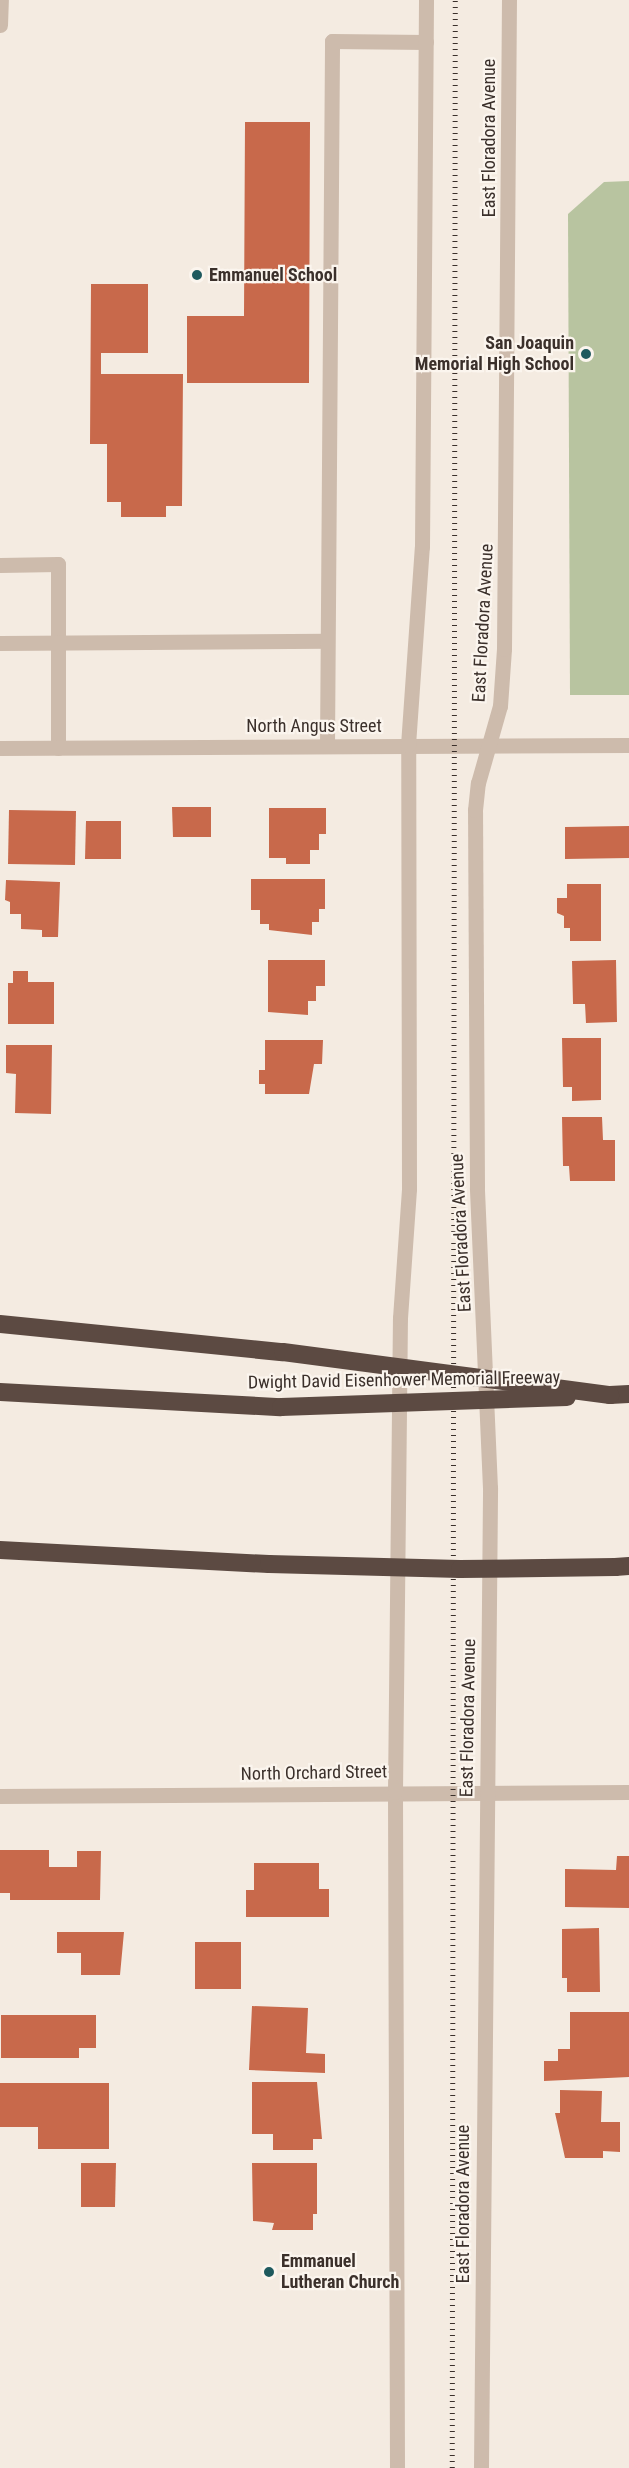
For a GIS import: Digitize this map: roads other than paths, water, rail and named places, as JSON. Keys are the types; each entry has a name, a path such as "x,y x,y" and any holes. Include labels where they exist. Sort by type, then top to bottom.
{"highway":[{"path":"0,1324 283,1352 610,1395"},
{"name":"Dwight David Eisenhower Memorial Freeway","path":"0,1392 281,1407 460,1403 629,1394"},
{"path":"0,1550 270,1563 460,1569 622,1566"},
{"path":"0,1555 75,1554"}],"street":[{"path":"0,25 1,0"},
{"path":"397,2468 395,1792 400,1318 409,1190 408,745 422,547 426,0"},
{"name":"East Floradora Avenue","path":"481,2468 490,1488 477,1187 475,810 478,783 500,706 506,603 509,0"},
{"path":"327,746 332,41 426,42"},
{"path":"0,565 58,564 58,748"},
{"path":"0,643 327,641"},
{"name":"North Angus Street","path":"0,748 629,745"},
{"name":"North Orchard Street","path":"0,1797 486,1791 629,1792"}],"railway":[{"path":"452,2468 455,0"}],"place":[{"name":"Emmanuel School","path":"197,275"},
{"name":"San Joaquin Memorial High School","path":"586,354"},
{"name":"Emmanuel Lutheran Church","path":"269,2272"}]}
